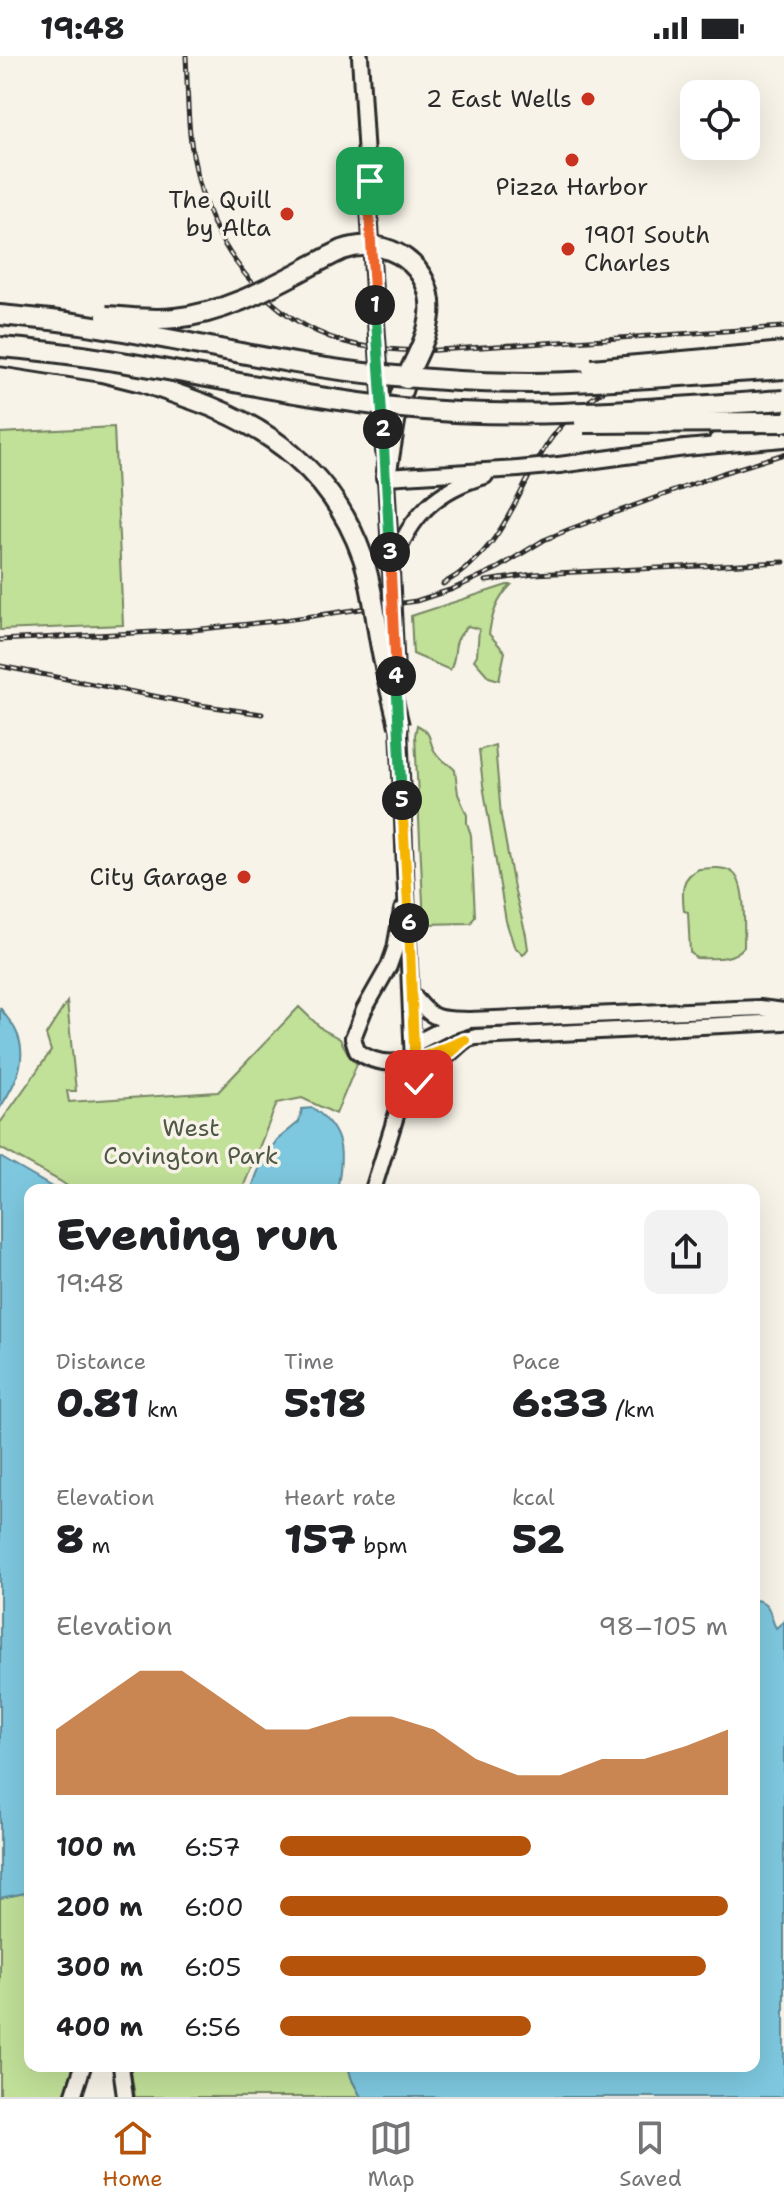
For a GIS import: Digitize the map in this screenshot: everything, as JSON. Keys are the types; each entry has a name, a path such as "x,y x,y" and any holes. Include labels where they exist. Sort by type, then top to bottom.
{"highway":[{"path":"51,320 108,316 173,319 203,314 245,300 357,245 379,246 396,252 419,271 429,294 430,312 427,329 398,403 386,477"},
{"path":"0,315 112,328 360,372 441,380 588,381 784,369"},
{"path":"0,347 108,359 347,402 434,411 526,414 585,423 783,412"},
{"path":"498,382 562,371 784,352"},
{"path":"0,356 102,372 162,388 242,419 299,459 340,509 364,561 399,726"}],"main road":[{"path":"360,56 386,477 414,1044 413,1061 375,1184"},
{"path":"368,195 373,163 369,56"},
{"path":"685,448 742,433 783,412"},
{"path":"386,477 518,469 784,439"},
{"path":"428,505 464,483 518,469"},
{"path":"391,570 404,538 434,493 434,474"},
{"path":"407,882 391,960 353,1038 357,1051 373,1060 413,1061 465,1040 485,1036 784,1022"},
{"path":"412,994 430,1015 443,1019 550,1018 760,1008 784,1011"},
{"path":"414,1044 469,1020"},
{"path":"399,1110 427,1074 465,1040"},
{"path":"73,2097 81,2072"},
{"path":"122,2072 125,2097"}],"green space":[{"path":"114,427 123,625 0,630 0,433"},
{"path":"511,585 496,607 489,634 505,652 499,680 489,677 474,660 479,629 468,626 462,633 456,643 450,670 413,654 411,616"},
{"path":"417,725 428,734 437,755 455,770 458,794 471,835 475,916 471,923 424,924"},
{"path":"495,745 501,816 528,949 523,955 514,946 506,921 483,785 479,750"},
{"path":"699,869 728,870 737,877 744,906 744,947 734,955 696,958 690,952 688,912 684,911 683,891 688,876"},
{"name":"West Covington Park","path":"67,1002 76,1091 67,1091 69,1102 218,1092 299,1007 322,1029 340,1039 357,1064 336,1114 302,1098 277,1103 244,1184 64,1184 0,1148 0,1123 51,1051 46,1035"},
{"path":"24,1893 24,2072 72,2072 64,2097 0,2097 0,1898"},
{"path":"131,2072 350,2072 361,2097 135,2097"}],"water":[{"path":"0,1007 19,1039 21,1060 16,1079 0,1108"},
{"path":"313,1108 337,1135 341,1154 338,1184 253,1184 261,1163 277,1140 299,1122 302,1109"},
{"path":"0,1157 47,1184 24,1184 24,1893 0,1898"},
{"path":"760,1601 767,1606 776,1628 784,1621 784,2097 361,2097 350,2072 760,2072"}],"railway":[{"path":"186,56 192,152 213,223 245,274 266,297 316,331 364,346 423,351 784,327"},
{"path":"443,584 463,571 493,540 545,448 568,419 583,406 615,384 651,368 717,355"},
{"path":"0,640 193,630 416,601 453,589 498,568 544,540 570,529 784,454"},
{"path":"486,581 534,574 784,562"},
{"path":"0,666 262,714"}],"place":[{"name":"2 East Wells","path":"588,99"},
{"name":"Pizza Harbor","path":"572,160"},
{"name":"The Quill by Alta","path":"287,214"},
{"name":"1901 South Charles","path":"568,249"},
{"name":"City Garage","path":"244,877"}],"route":[{"path":"370,181 368,195 386,477 413,1061 465,1040 435,1065 419,1084"}]}
